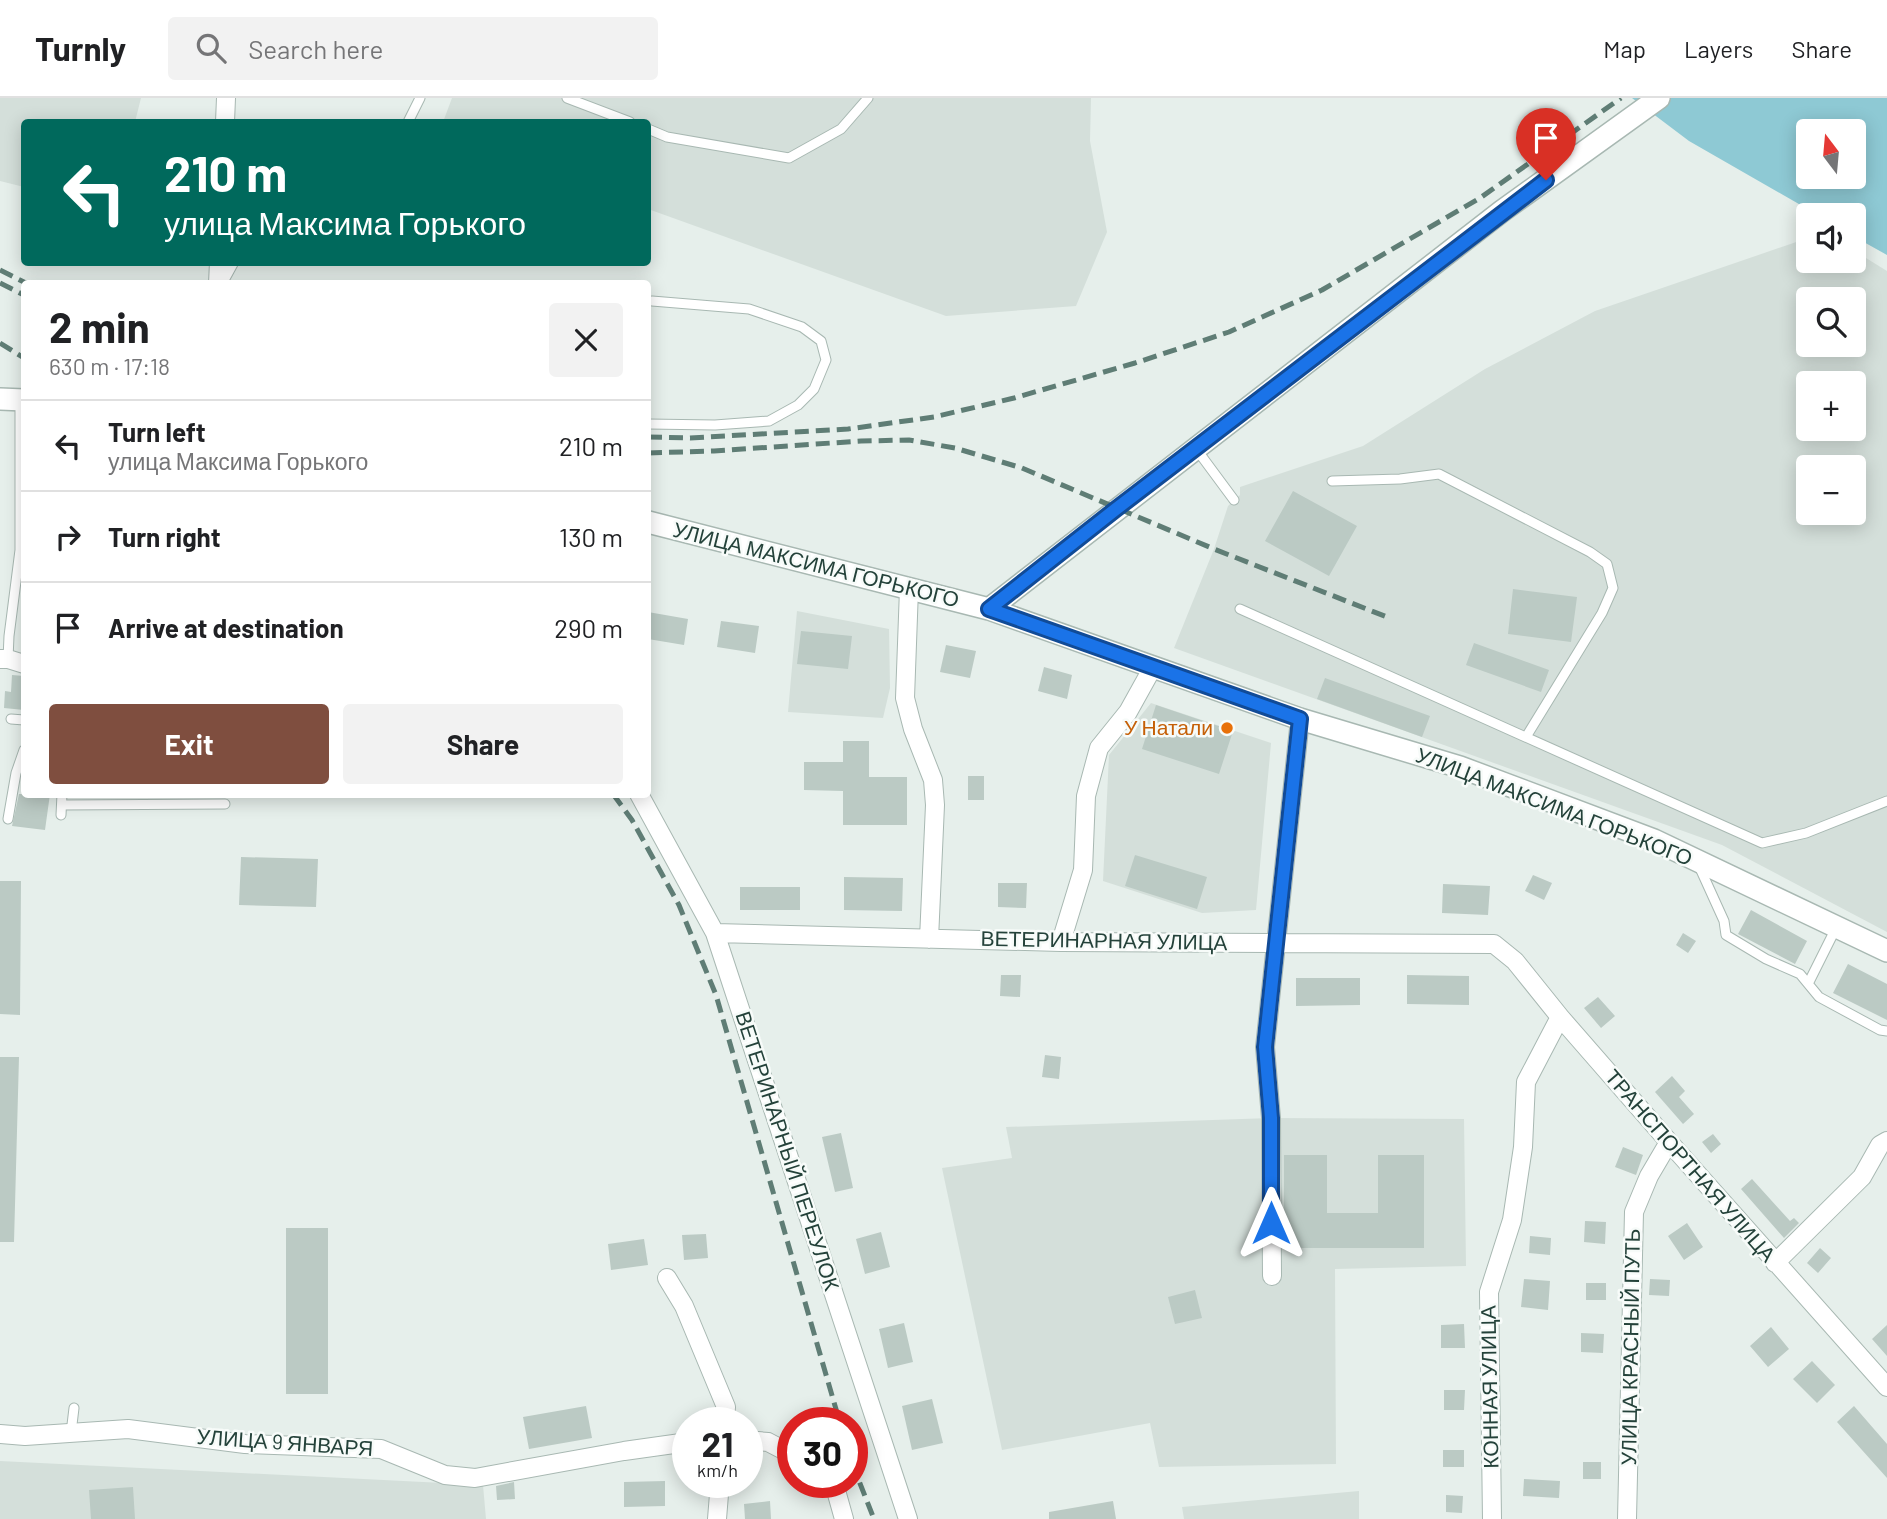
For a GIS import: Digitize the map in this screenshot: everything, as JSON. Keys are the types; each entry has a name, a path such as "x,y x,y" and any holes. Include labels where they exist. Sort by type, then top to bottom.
{"street":[{"path":"225,119 226,98"},
{"path":"989,609 1502,211 1659,98"},
{"name":"УЛИЦА МАКСИМА ГОРЬКОГО","path":"651,523 989,609 1300,719 1460,766 1654,840 1887,951"},
{"path":"909,589 905,698 913,729 933,780 935,805 929,939"},
{"path":"1061,942 1083,870 1086,796 1099,748 1128,712 1153,667"},
{"path":"1272,1276 1271,1118 1265,1047 1300,719"},
{"name":"ВЕТЕРИНАРНЫЙ ПЕРЕУЛОК","path":"641,798 715,933 908,1519"},
{"name":"ВЕТЕРИНАРНАЯ УЛИЦА","path":"715,933 1061,942 1494,944"},
{"name":"ТРАНСПОРТНАЯ УЛИЦА","path":"1494,944 1515,961 1560,1017 1887,1387"},
{"name":"КОННАЯ УЛИЦА","path":"1492,1519 1489,1292 1512,1220 1523,1147 1526,1082 1560,1017"},
{"path":"1775,1263 1862,1177 1880,1145 1887,1141"},
{"name":"УЛИЦА КРАСНЫЙ ПУТЬ","path":"1627,1519 1634,1212 1649,1176 1670,1142"},
{"path":"667,1278 684,1306 726,1407"},
{"name":"УЛИЦА 9 ЯНВАРЯ","path":"0,1434 25,1436 128,1429 245,1444 381,1449 445,1475 475,1478 672,1444"},
{"path":"717,1519 719,1498"},
{"path":"838,1498 844,1519"}],"lane":[{"path":"410,119 420,98"},
{"path":"567,98 622,119"},
{"path":"651,130 667,137 789,158 841,129 868,98"},
{"path":"651,424 715,425 769,421 798,405 814,389 826,360 821,341 802,327 749,309 653,301"},
{"path":"11,661 20,550 17,402"},
{"path":"1196,449 1234,500"},
{"path":"1332,481 1400,479 1439,474 1590,552 1607,564 1613,588 1602,613 1526,737"},
{"path":"1240,609 1762,843 1806,833 1887,801"},
{"path":"10,719 21,720"},
{"path":"8,819 21,759"},
{"path":"62,805 225,804"},
{"path":"1698,861 1724,922 1726,935 1766,959 1800,974 1819,997 1880,1030 1887,1031"},
{"path":"1809,982 1836,926"},
{"path":"71,1433 74,1408"}],"shaded area":[{"path":"0,98 141,98 136,119 21,119 21,186 0,181"},
{"path":"452,98 1091,98 1090,141 1107,232 1076,306 946,316 651,210 651,119 444,119"},
{"path":"1796,242 1796,273 1866,273 1866,258 1887,271 1887,932 1722,845 1174,648 1214,549 1228,506 1240,495 1240,487 1363,446 1485,369 1595,311"},
{"path":"797,611 889,629 890,688 883,718 788,712"},
{"path":"1151,703 1271,743 1256,910 1202,913 1103,881 1109,755"},
{"path":"1271,1118 1464,1119 1466,1266 1335,1269 1336,1464 1159,1467 1150,1423 1002,1450 942,1168 1012,1158 1006,1127"},
{"path":"0,1461 483,1485 486,1519 0,1519"},
{"path":"1359,1491 1359,1519 1184,1519 1182,1507"}],"water":[{"path":"1632,98 1887,98 1887,255 1866,243 1866,203 1797,203 1689,141"}],"building":[{"path":"1293,491 1357,526 1329,576 1265,541"},
{"path":"1513,589 1577,597 1571,642 1508,634"},
{"path":"651,613 688,619 684,645 651,640"},
{"path":"721,621 759,626 755,653 717,647"},
{"path":"801,631 852,636 848,669 797,664"},
{"path":"1474,643 1549,670 1541,692 1466,665"},
{"path":"946,645 976,651 970,678 940,672"},
{"path":"1044,667 1072,675 1067,699 1038,691"},
{"path":"12,675 21,676 21,710 4,708 5,691 11,692"},
{"path":"1325,678 1430,716 1422,737 1317,699"},
{"path":"1156,705 1233,731 1219,774 1142,749"},
{"path":"843,741 869,741 869,777 907,777 907,825 843,825 843,791 804,790 804,762 843,762"},
{"path":"968,776 984,776 984,800 968,800"},
{"path":"19,794 21,798 49,798 45,830 12,826"},
{"path":"1135,855 1207,877 1197,909 1125,886"},
{"path":"241,857 318,859 316,907 239,905"},
{"path":"1533,875 1552,883 1544,900 1525,891"},
{"path":"844,877 903,878 902,911 844,910"},
{"path":"0,881 21,881 20,1015 0,1014"},
{"path":"998,883 1027,883 1026,908 998,907"},
{"path":"1443,884 1490,886 1488,915 1442,913"},
{"path":"740,887 800,887 800,910 740,910"},
{"path":"1751,910 1807,941 1795,964 1738,934"},
{"path":"1683,933 1696,941 1688,953 1676,945"},
{"path":"1848,964 1887,984 1887,1020 1833,993"},
{"path":"1001,975 1021,975 1020,997 1000,996"},
{"path":"1407,975 1469,976 1469,1005 1407,1004"},
{"path":"1296,978 1360,978 1360,1005 1296,1006"},
{"path":"1598,997 1615,1016 1601,1028 1584,1008"},
{"path":"1045,1055 1061,1057 1059,1079 1042,1077"},
{"path":"0,1057 19,1057 14,1242 0,1242"},
{"path":"1672,1076 1685,1091 1679,1097 1694,1114 1683,1124 1655,1092"},
{"path":"841,1133 853,1188 835,1192 822,1137"},
{"path":"1713,1134 1721,1144 1711,1153 1702,1142"},
{"path":"1623,1147 1643,1155 1636,1175 1615,1167"},
{"path":"1284,1155 1327,1155 1327,1213 1378,1213 1378,1155 1424,1155 1424,1248 1284,1248"},
{"path":"1752,1179 1790,1221 1794,1218 1799,1223 1784,1238 1741,1189"},
{"path":"1585,1221 1606,1222 1605,1244 1584,1242"},
{"path":"1687,1223 1703,1247 1684,1260 1668,1236"},
{"path":"286,1228 328,1228 328,1394 286,1394"},
{"path":"881,1232 890,1267 865,1274 856,1239"},
{"path":"706,1234 708,1258 684,1260 682,1235"},
{"path":"1530,1236 1551,1238 1550,1255 1529,1253"},
{"path":"644,1239 648,1265 611,1270 608,1244"},
{"path":"1820,1248 1831,1258 1818,1273 1807,1263"},
{"path":"1524,1279 1550,1281 1548,1310 1521,1307"},
{"path":"1650,1279 1670,1280 1669,1296 1649,1295"},
{"path":"1586,1283 1606,1283 1606,1300 1586,1300"},
{"path":"1195,1290 1202,1318 1175,1324 1168,1297"},
{"path":"904,1323 913,1362 888,1368 879,1329"},
{"path":"1464,1324 1465,1348 1441,1348 1441,1325"},
{"path":"1887,1325 1887,1356 1872,1339"},
{"path":"1771,1327 1789,1349 1768,1367 1750,1346"},
{"path":"1581,1333 1604,1334 1603,1353 1581,1352"},
{"path":"1812,1361 1835,1385 1817,1403 1793,1379"},
{"path":"1444,1390 1465,1390 1464,1410 1444,1410"},
{"path":"932,1399 943,1443 912,1450 902,1406"},
{"path":"586,1406 592,1438 529,1449 523,1417"},
{"path":"1854,1406 1887,1444 1887,1478 1837,1422"},
{"path":"1443,1450 1464,1450 1464,1467 1443,1467"},
{"path":"1583,1462 1601,1462 1601,1479 1583,1479"},
{"path":"1524,1479 1560,1481 1559,1498 1523,1496"},
{"path":"665,1481 665,1506 624,1507 624,1482"},
{"path":"514,1482 515,1499 497,1500 496,1486"},
{"path":"133,1487 135,1519 91,1519 89,1490"},
{"path":"1446,1495 1463,1496 1462,1513 1446,1512"},
{"path":"770,1501 771,1519 745,1519 744,1504"},
{"path":"1113,1501 1116,1519 1049,1519 1049,1512"}],"railway":[{"path":"651,437 690,438 848,429 934,417 1014,398 1229,332 1322,290 1480,198 1621,98"},
{"path":"0,270 21,280"},
{"path":"0,283 21,294"},
{"path":"0,343 21,356"},
{"path":"651,453 909,440 955,448 1022,468 1214,549 1387,617"},
{"path":"616,798 632,820 679,905 716,995 835,1407"},
{"path":"866,1498 874,1519"}],"place":[{"name":"У Натали","path":"1227,728"}],"route":[{"path":"1271,1223 1271,1118 1265,1047 1300,719 989,609 1502,211 1546,180"}]}
